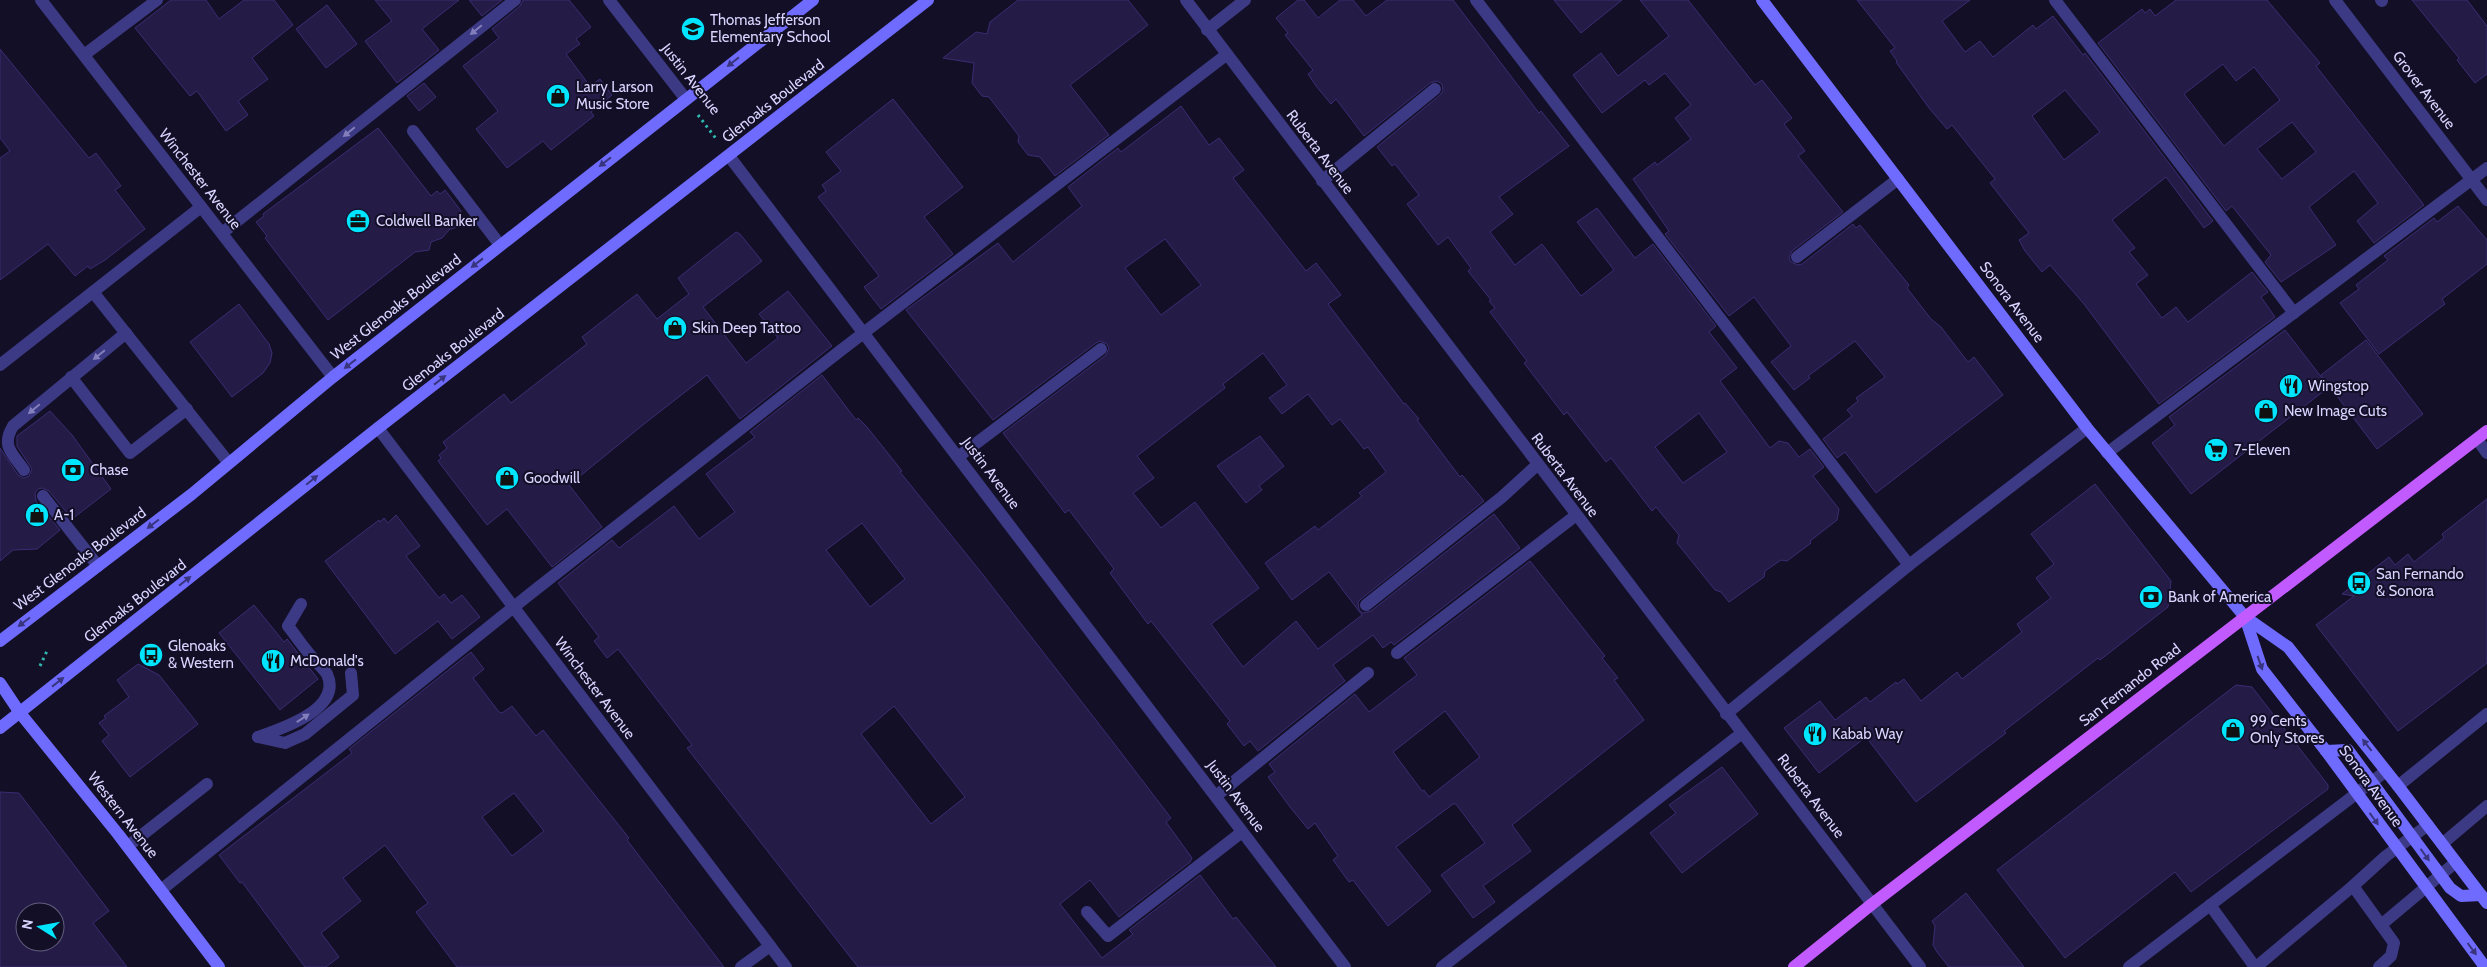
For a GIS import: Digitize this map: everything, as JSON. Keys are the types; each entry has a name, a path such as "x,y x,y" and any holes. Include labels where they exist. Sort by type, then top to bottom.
{"main road":[{"name":"West Glenoaks Boulevard","path":"0,641 230,463 333,377 685,98 813,0"},
{"name":"Glenoaks Boulevard","path":"0,728 378,428 928,0"},
{"name":"Sonora Avenue","path":"1762,0 2107,453 2245,617 2288,647 2456,862 2485,896"},
{"name":"San Fernando Road","path":"1794,967 1872,904 2487,431"},
{"name":"Sonora Avenue","path":"2245,617 2262,669 2326,751 2396,850 2485,967"},
{"name":"Western Avenue","path":"0,683 20,713 128,846 219,967"},
{"path":"2326,751 2348,750 2450,888 2461,896 2485,896"}],"street":[{"name":"Winchester Avenue","path":"41,0 333,377"},
{"path":"84,55 157,0"},
{"path":"222,233 514,0"},
{"name":"Justin Avenue","path":"609,0 685,98"},
{"name":"Ruberta Avenue","path":"1186,0 1575,516 1920,967"},
{"path":"1207,30 1245,0"},
{"path":"1476,0 1909,565"},
{"path":"2055,0 2294,313"},
{"name":"Grover Avenue","path":"2340,2 2487,200"},
{"path":"161,890 514,607 864,333 1226,55"},
{"path":"1322,181 1435,89"},
{"path":"413,130 500,245"},
{"name":"Justin Avenue","path":"729,156 1345,967"},
{"path":"2107,453 2487,168"},
{"path":"1797,257 1898,179"},
{"path":"0,365 201,207"},
{"path":"93,292 230,463"},
{"path":"24,470 8,449 6,437 12,426 126,333"},
{"path":"958,457 1101,349"},
{"path":"71,377 130,453 187,409"},
{"name":"Winchester Avenue","path":"378,428 786,967"},
{"path":"1726,714 1909,565 2087,428"},
{"path":"2477,439 2487,453"},
{"path":"1366,605 1502,497 1538,465"},
{"path":"43,496 98,566"},
{"path":"1398,653 1575,516"},
{"path":"301,604 288,626 326,672 330,683 329,692 315,711 295,724 258,737 285,743 306,734 353,695 351,673"},
{"path":"1216,796 1368,673"},
{"path":"2398,786 2487,714"},
{"path":"1442,967 1742,733"},
{"path":"2129,967 2386,771"},
{"path":"128,846 207,784"},
{"path":"2442,844 2487,806"},
{"path":"2210,905 2255,967 2353,886 2386,856 2428,825"},
{"path":"1087,912 1108,936 1242,832"},
{"path":"2381,925 2456,862"},
{"path":"2353,886 2394,943 2391,956 2379,967"},
{"path":"741,967 770,946"}],"path":[{"name":"Justin Avenue","path":"685,98 729,156"},
{"path":"40,666 47,651"}],"building":[{"path":"171,0 206,0 219,19 244,0 274,0 293,25 252,58 268,79 238,101 248,115 226,131 197,91 190,96 135,28"},
{"path":"375,0 459,0 422,29 439,50 397,83 365,41 392,21"},
{"path":"469,0 502,0 482,16"},
{"path":"523,0 569,0 591,27 576,39 580,44 566,54 590,86 600,79 612,95 591,112 594,116 551,150 543,141 507,168 476,129 498,111 463,66 499,38 492,29 520,6"},
{"path":"1018,0 1128,0 1148,25 1070,85 1109,135 1055,176 1040,157 1028,155 1018,142 1019,136 989,97 982,96 972,83 974,63 943,58 976,32 987,34 990,22"},
{"path":"1298,0 1304,0 1318,18 1340,0 1353,0 1366,16 1387,0 1453,0 1539,113 1541,111 1569,146 1499,197 1513,214 1490,232 1515,265 1542,244 1581,296 1614,270 1577,222 1597,208 1635,258 1653,244 1716,326 1709,332 1737,368 1720,381 1770,448 1779,441 1788,443 1799,457 1810,449 1824,467 1813,476 1839,509 1837,520 1787,561 1781,560 1765,571 1764,577 1729,602 1721,592 1715,590 1677,543 1679,535 1656,507 1652,511 1611,458 1606,462 1567,412 1564,415 1524,363 1527,361 1490,312 1495,308 1489,301 1491,300 1468,271 1471,268 1448,237 1438,245 1407,204 1419,195 1395,164 1392,166 1377,147 1440,95 1443,91 1442,84 1437,81 1430,83 1364,136 1336,99 1331,104 1316,86 1308,74 1313,70 1285,35 1288,33 1276,18","holes":["1699,413 1727,452 1683,483 1655,447"]},
{"path":"1554,0 1622,0 1581,33"},
{"path":"1640,0 1688,0 1755,85 1762,80 1792,118 1784,124 1805,151 1798,156 1843,212 1792,251 1789,258 1791,262 1798,265 1802,264 1853,224 1856,228 1860,225 1909,285 1907,288 1931,319 1941,327 1968,362 1974,357 2003,395 1876,493 1845,452 1837,458 1823,439 1852,416 1847,410 1858,401 1856,398 1885,377 1855,341 1808,376 1810,378 1794,390 1771,362 1791,346 1754,297 1729,316 1665,234 1669,231 1633,179 1655,162 1657,165 1691,139 1675,118 1691,105 1665,73 1649,85 1645,80 1602,113 1573,75 1601,53 1618,76 1669,36"},
{"path":"1857,0 1970,0 1942,21 1965,52 1980,41 1993,57 2033,25 2036,29 2053,16 2083,55 2085,53 2213,221 2204,228 2166,177 2112,220 2135,248 2129,252 2148,275 2136,284 2162,318 2176,307 2188,322 2252,272 2268,292 2261,297 2275,317 2159,404 2084,304 2050,265 2042,272 2025,251 2019,240 2029,233 1990,183 1995,179 1952,125 1947,129 1929,108 1896,62 1890,51 1895,48","holes":["2065,90 2100,132 2064,160 2032,116"]},
{"path":"2176,0 2267,0 2320,63 2316,66 2424,205 2374,243 2357,221 2378,203 2354,171 2309,207 2336,245 2281,282 2265,262 2271,255 2232,206 2226,211 2098,43 2142,9 2145,13 2150,9 2155,16","holes":["2223,64 2236,81 2254,67 2280,100 2224,146 2184,94","2292,122 2316,152 2282,179 2257,149"]},
{"path":"2412,0 2467,0 2487,26 2487,74 2475,83 2457,60 2459,58"},
{"path":"327,5 357,44 326,68 296,29"},
{"path":"0,49 89,158 96,153 121,186 115,190 145,229 105,260 90,269 88,266 75,276 48,244 0,280 0,158 10,151 0,138"},
{"path":"424,83 436,97 419,111 407,96"},
{"path":"893,99 963,187 924,217 953,254 881,309 864,287 879,276 818,197 826,191 822,185 841,171 826,152"},
{"path":"1181,106 1209,145 1219,138 1244,170 1233,178 1306,271 1316,263 1341,295 1328,304 1404,404 1419,419 1417,420 1460,477 1462,475 1484,501 1361,599 1358,602 1359,610 1363,613 1371,611 1494,514 1520,548 1394,645 1391,642 1383,648 1373,635 1333,665 1345,681 1258,751 1250,741 1244,746 1227,724 1230,721 1151,621 1148,624 1110,573 1114,569 1069,510 1065,513 1003,433 1106,355 1109,348 1107,344 1100,341 1096,343 993,420 906,310 998,243 1013,262 1082,206 1068,187 1118,148 1121,152","holes":["1165,239 1201,285 1161,315 1125,268","1263,353 1287,385 1269,398 1282,414 1308,394 1332,425 1340,419 1364,449 1368,447 1386,472 1359,493 1362,496 1318,530 1315,526 1265,563 1292,600 1329,572 1362,615 1318,649 1296,621 1243,667 1211,624 1259,588 1195,502 1161,528 1133,493 1154,478 1137,456 1225,388 1223,384"]},
{"name":"Coldwell Banker","path":"378,128 431,196 437,191 440,194 445,190 461,211 458,227 450,229 442,238 431,242 429,250 415,252 328,320 265,238 267,236 256,222 264,216 263,214"},
{"path":"2458,206 2487,240 2487,264 2442,299 2445,304 2379,354 2340,303 2359,289 2356,285 2388,260 2384,256 2434,218 2437,222"},
{"path":"736,232 740,234 762,261 703,307 746,363 778,338 759,314 788,291 832,346 740,419 707,375 644,424 569,485 602,527 552,567 507,509 487,525 438,461 441,458 439,455 447,448 443,442 504,394 511,403 587,344 582,337 637,294 657,319 689,294 678,278"},
{"path":"239,304 269,344 272,353 270,363 263,373 232,397 190,342"},
{"path":"2285,330 2329,387 2191,494 2152,443 2175,425 2169,417"},
{"path":"2366,340 2423,414 2377,449 2321,375"},
{"path":"822,375 856,420 858,418 867,427 902,471 900,472 980,571 1171,818 1166,822 1192,858 1190,862 1119,917 1090,880 1060,904 1102,958 1133,934 1129,930 1200,875 1233,919 1236,917 1276,967 858,967 687,748 692,745 618,649 607,658 594,641 599,637 558,583 612,540 619,548 674,506 699,539 735,512 706,474 755,437 750,432","holes":["862,523 905,579 870,607 826,550","894,706 965,797 931,824 861,734"]},
{"path":"50,411 72,435 111,489 72,519 49,491 42,488 38,489 35,493 36,501 60,530 37,549 13,550 0,561 0,448 18,475 24,478 29,476 32,469 17,446 17,436"},
{"path":"1260,436 1284,466 1259,486 1262,490 1246,503 1217,466"},
{"path":"2095,484 2171,581 2168,607 2100,660 2098,658 2004,731 2006,733 1916,802 1866,737 1819,773 1784,728 1820,701 1835,720 1866,697 1870,702 1896,682 1897,684 1904,679 1921,701 1957,672 1962,679 2022,632 2017,624 2051,598 2036,578 2054,564 2031,534"},
{"path":"2487,499 2487,663 2398,731 2316,625 2354,596 2342,594 2389,557 2395,565 2408,554 2414,562 2444,538 2442,534"},
{"path":"396,515 420,546 406,556 439,598 444,594 451,603 462,595 480,617 452,639 438,621 395,654 325,561 379,520 380,522 384,518 388,523"},
{"path":"1530,561 1605,656 1602,658 1618,678 1614,680 1644,720 1512,825 1531,851 1483,886 1495,902 1473,918 1441,875 1485,843 1456,804 1453,804 1396,847 1431,891 1388,926 1353,880 1349,882 1333,860 1338,856 1315,823 1308,829 1268,777 1275,772 1269,764 1355,694 1369,712 1417,675 1404,658","holes":["1445,711 1480,757 1429,797 1424,790 1422,791 1393,752"]},
{"name":"McDonald's","path":"254,605 284,642 287,639 318,679 280,710 219,633"},
{"path":"471,652 484,669 473,678 499,712 502,713 512,706 536,736 543,730 629,838 627,840 724,967 457,967 416,912 428,903 385,845 343,878 361,901 321,933 339,957 326,967 305,967 242,882 240,883 219,855 352,753 349,749","holes":["514,793 544,831 512,856 482,817"]},
{"path":"138,664 159,675 198,724 130,777 102,741 109,735 99,723 106,718 104,716 129,697 117,680"},
{"path":"2236,685 2252,687 2328,785 2328,789 2191,892 2175,872 2065,958 1997,870"},
{"path":"1722,767 1758,814 1682,873 1650,833 1676,813 1669,805"},
{"path":"0,792 19,793 109,911 93,923 127,967 0,967"},
{"path":"1966,893 2024,967 1949,967 1937,952 1933,945 1935,926 1932,921"}],"place":[{"name":"Thomas Jefferson Elementary School","path":"693,29"},
{"name":"Larry Larson Music Store","path":"558,96"},
{"name":"Coldwell Banker","path":"358,221"},
{"name":"Skin Deep Tattoo","path":"675,328"},
{"name":"Wingstop","path":"2291,386"},
{"name":"New Image Cuts","path":"2266,411"},
{"name":"7-Eleven","path":"2216,450"},
{"name":"Chase","path":"73,470"},
{"name":"Goodwill","path":"507,478"},
{"name":"A-1","path":"37,515"},
{"name":"San Fernando & Sonora","path":"2359,583"},
{"name":"Bank of America","path":"2151,597"},
{"name":"Glenoaks & Western","path":"151,655"},
{"name":"McDonald's","path":"273,661"},
{"name":"99 Cents Only Stores","path":"2233,730"},
{"name":"Kabab Way","path":"1815,734"}]}
